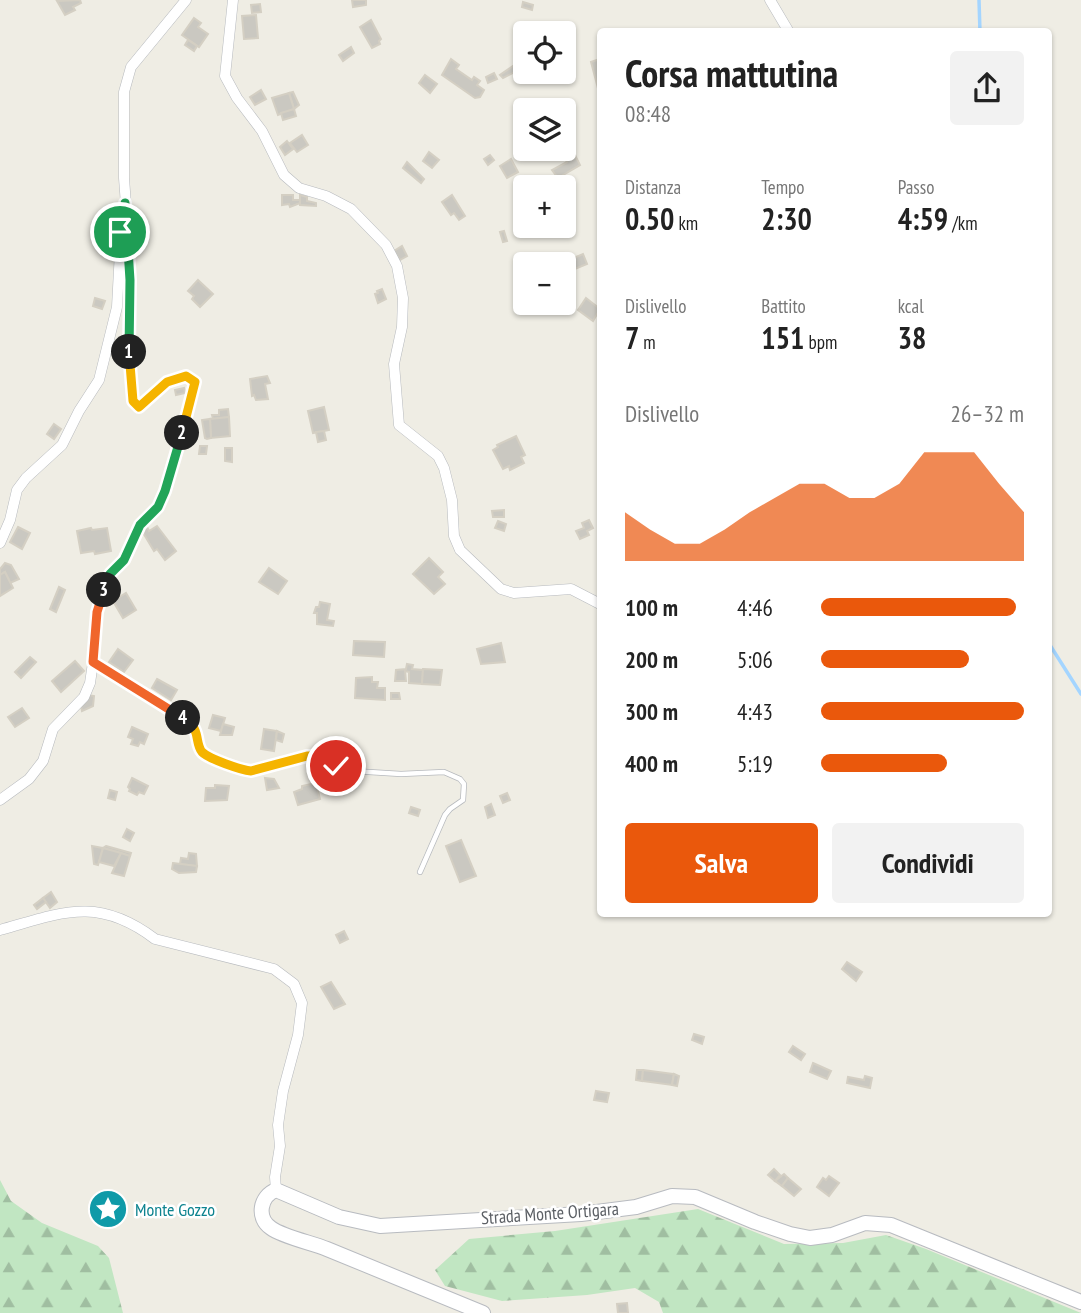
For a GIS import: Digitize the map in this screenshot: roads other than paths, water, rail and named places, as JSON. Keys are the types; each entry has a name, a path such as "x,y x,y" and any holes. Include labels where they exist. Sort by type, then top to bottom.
{"main road":[{"name":"Strada Monte Ortigara","path":"276,1190 339,1217 380,1226 581,1214 636,1207 672,1196 695,1197 755,1222 810,1238 832,1235 865,1223 891,1225 1081,1302"},
{"path":"276,1190 269,1193 261,1210 263,1219 271,1228 483,1313"}],"street":[{"path":"0,800 29,779 43,761 53,729 83,697 90,683 97,612 102,593 110,574 124,560 140,525 158,507 165,491 195,382 186,376 167,382 139,407 133,401 125,203 124,92 131,67 186,0"},
{"path":"233,0 225,76 237,98 262,131 284,175 299,188 326,196 351,209 386,245 397,266 403,298 402,327 394,364 398,425 438,456 444,468 452,500 454,536 460,550 502,589 514,593 571,589 597,602"},
{"path":"769,0 786,28"},
{"path":"0,543 10,520 17,490 26,478 62,445 99,380 117,307 120,232 125,203"},
{"path":"93,662 189,722 195,729 204,754 251,771 307,756 315,756 328,762"},
{"path":"0,930 51,915 86,910 118,916 155,939 274,969 294,984 302,1003 298,1035 283,1091 278,1125 276,1190"}],"lane":[{"path":"328,762 353,771 401,774 444,772 460,779 464,784 463,800 445,816 420,872"}],"waterway":[{"path":"979,0 980,28"},
{"path":"1052,648 1081,694"}],"place":[{"name":"Monte Gozzo","path":"108,1209"}]}
